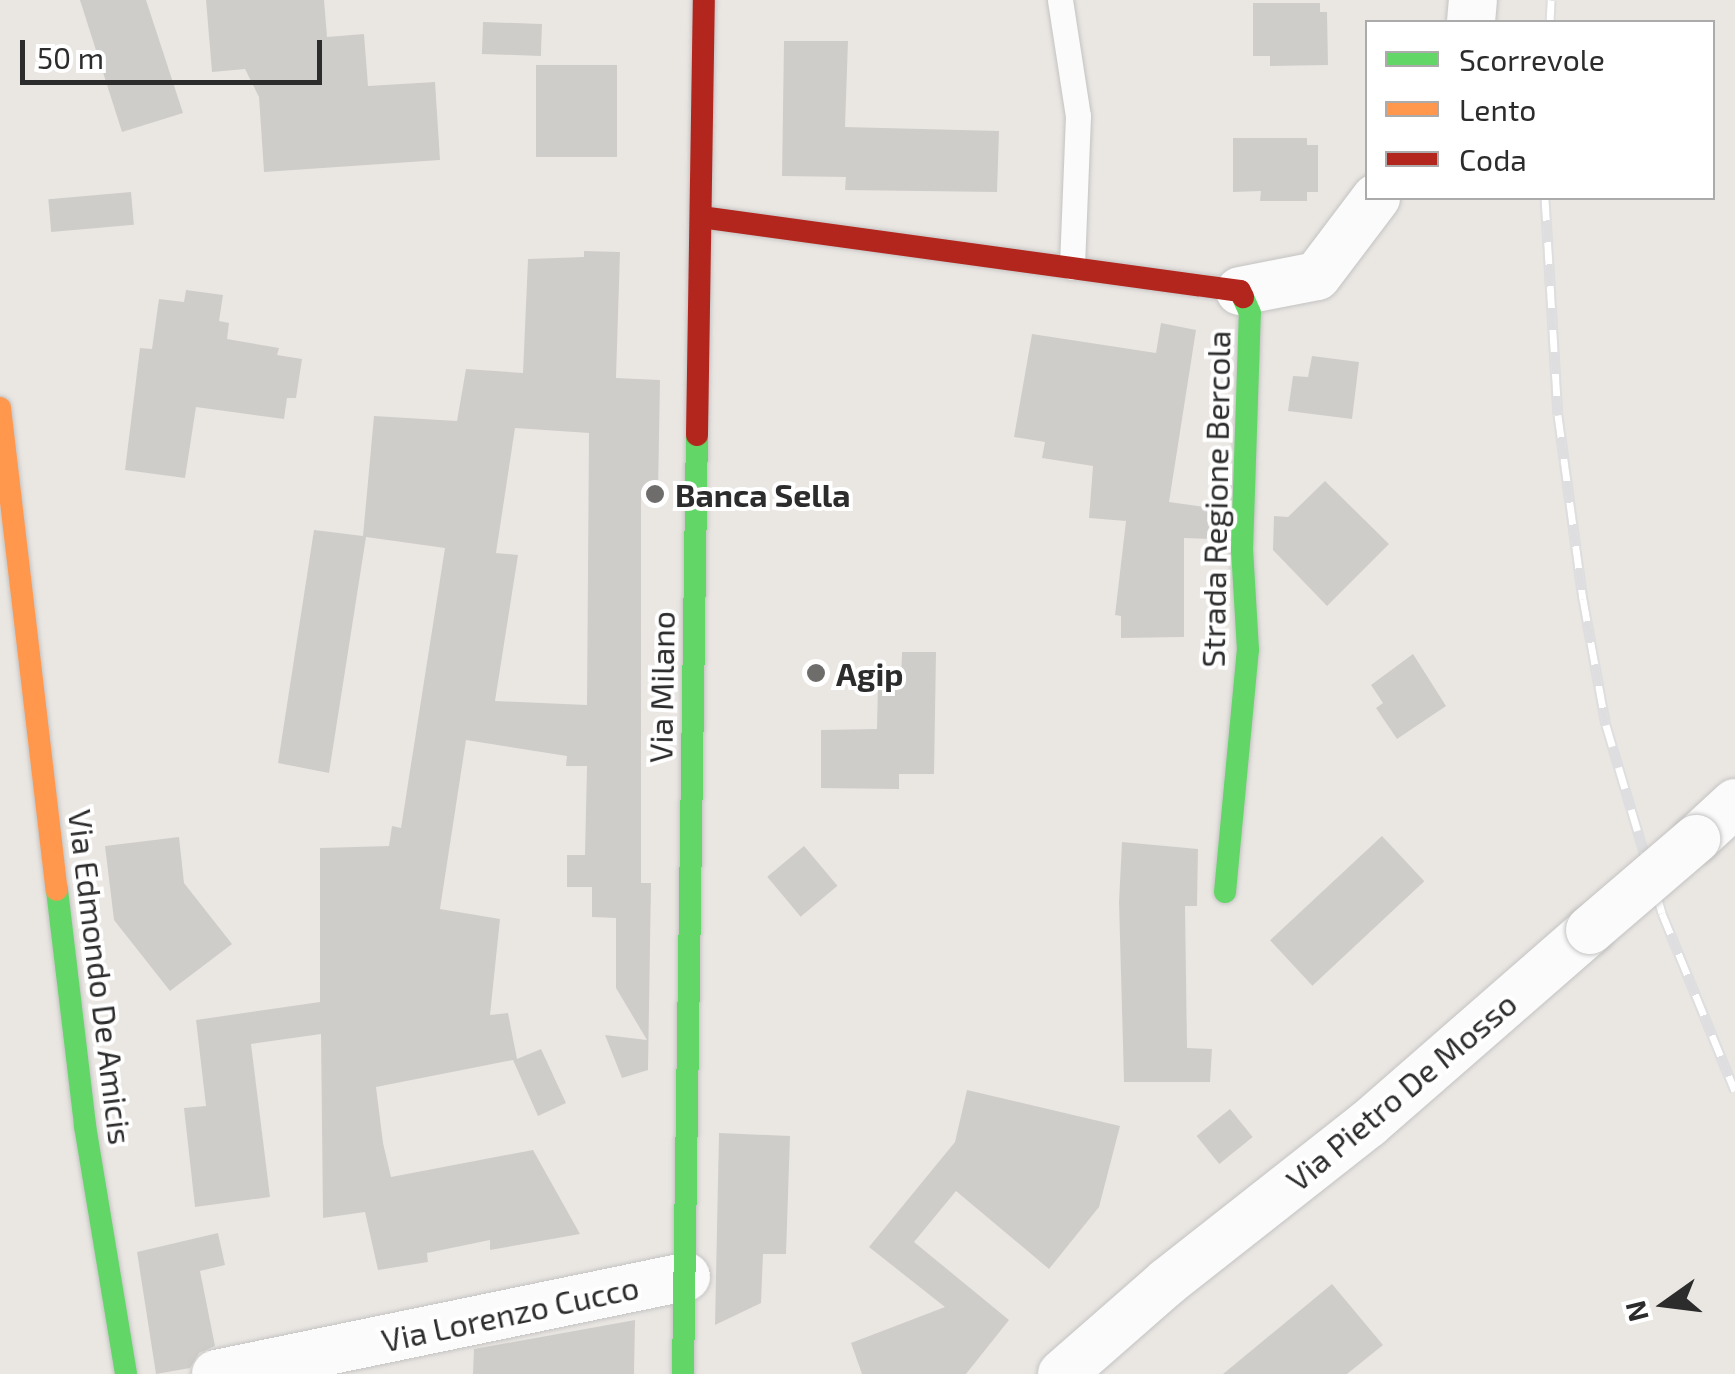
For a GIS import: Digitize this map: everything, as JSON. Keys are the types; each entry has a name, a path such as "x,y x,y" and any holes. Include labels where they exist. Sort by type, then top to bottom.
{"street":[{"name":"Via Milano","path":"683,1374 704,0"},
{"path":"1240,291 1317,276 1374,200"},
{"name":"Strada Regione Bercola","path":"701,217 1240,291 1250,313 1242,550 1248,650 1225,892"},
{"name":"Via Edmondo De Amicis","path":"0,408 85,1126 126,1374"},
{"name":"Via Pietro De Mosso","path":"1062,1374 1167,1282 1368,1124 1735,804"},
{"name":"Via Lorenzo Cucco","path":"216,1374 686,1277"}],"lane":[{"path":"1060,0 1078,116 1072,267"}],"building":[{"path":"80,0 146,0 183,113 122,132"},
{"path":"206,0 324,0 327,37 364,34 368,86 435,82 440,160 264,172 259,97 245,69 212,72"},
{"path":"1253,3 1320,3 1320,12 1327,12 1328,65 1270,66 1270,56 1253,56"},
{"path":"483,22 542,24 541,56 482,54"},
{"path":"784,41 848,41 845,127 999,131 997,192 845,190 846,177 782,176"},
{"path":"536,65 617,65 617,157 536,157"},
{"path":"1233,138 1307,138 1307,145 1318,145 1318,192 1307,192 1307,201 1260,201 1261,191 1233,192"},
{"path":"131,192 134,225 51,232 48,199"},
{"path":"584,251 620,252 616,378 660,380 658,492 641,491 641,883 651,883 648,1070 622,1078 605,1035 647,1040 616,988 616,918 592,917 592,887 567,887 567,855 585,855 587,766 566,766 567,756 466,740 440,909 500,919 490,1015 508,1013 517,1059 541,1049 566,1103 538,1116 513,1060 376,1087 383,1143 391,1177 533,1150 580,1234 490,1250 490,1240 427,1253 428,1262 378,1270 365,1212 323,1218 321,1034 251,1044 270,1197 195,1207 184,1108 206,1106 196,1020 320,1002 320,848 389,846 392,826 401,828 445,548 366,537 329,773 278,763 314,530 363,536 374,416 457,421 466,369 523,373 528,259 584,257","holes":["515,428 589,433 587,705 495,701 518,555 496,553"]},
{"path":"186,290 223,295 219,321 229,323 227,339 279,348 277,355 302,359 296,398 287,398 284,419 196,407 185,478 125,470 140,348 152,349 159,299 184,302"},
{"path":"1161,323 1196,330 1169,502 1212,508 1211,539 1184,538 1184,637 1121,638 1121,616 1115,615 1126,521 1089,518 1093,466 1042,458 1045,442 1014,437 1032,334 1156,353"},
{"path":"1312,356 1359,362 1352,419 1288,411 1293,376 1308,377"},
{"path":"1325,481 1389,544 1327,606 1273,550 1274,516 1288,517"},
{"path":"902,652 936,652 934,774 899,774 899,789 821,788 821,730 877,729 878,684 901,684"},
{"path":"1413,654 1446,706 1397,739 1376,708 1383,703 1371,685"},
{"path":"1382,836 1424,881 1312,986 1270,940"},
{"path":"179,837 184,883 232,944 170,991 114,920 105,846"},
{"path":"1122,842 1198,849 1197,906 1185,906 1187,1048 1212,1049 1210,1082 1124,1082 1119,902"},
{"path":"804,846 837,886 801,917 767,877"},
{"path":"967,1090 1120,1126 1099,1207 1049,1269 956,1191 914,1242 1009,1320 966,1374 862,1374 851,1343 945,1307 869,1247 955,1142"},
{"path":"1230,1109 1253,1137 1219,1164 1197,1136"},
{"path":"719,1133 790,1136 786,1254 763,1254 761,1303 715,1325"},
{"path":"218,1233 225,1265 200,1271 215,1346 199,1353 190,1368 156,1374 137,1252"},
{"path":"1332,1284 1383,1345 1347,1374 1223,1374"},
{"path":"635,1320 634,1374 473,1374 474,1349"}],"railway":[{"path":"1550,20 1551,0"},
{"path":"1545,200 1558,415 1583,599 1606,725 1662,913 1735,1091"}],"traffic: fast":[{"path":"1225,892 1248,650 1242,550 1250,313 1243,297"},
{"path":"683,1374 697,435"},
{"path":"57,890 85,1126 126,1374"}],"traffic: slow":[{"path":"0,408 57,890"}],"traffic: jam":[{"path":"697,435 704,0"},
{"path":"701,217 1240,291 1243,297"}],"place":[{"name":"Banca Sella","path":"655,494"},
{"name":"Agip","path":"816,673"}]}
